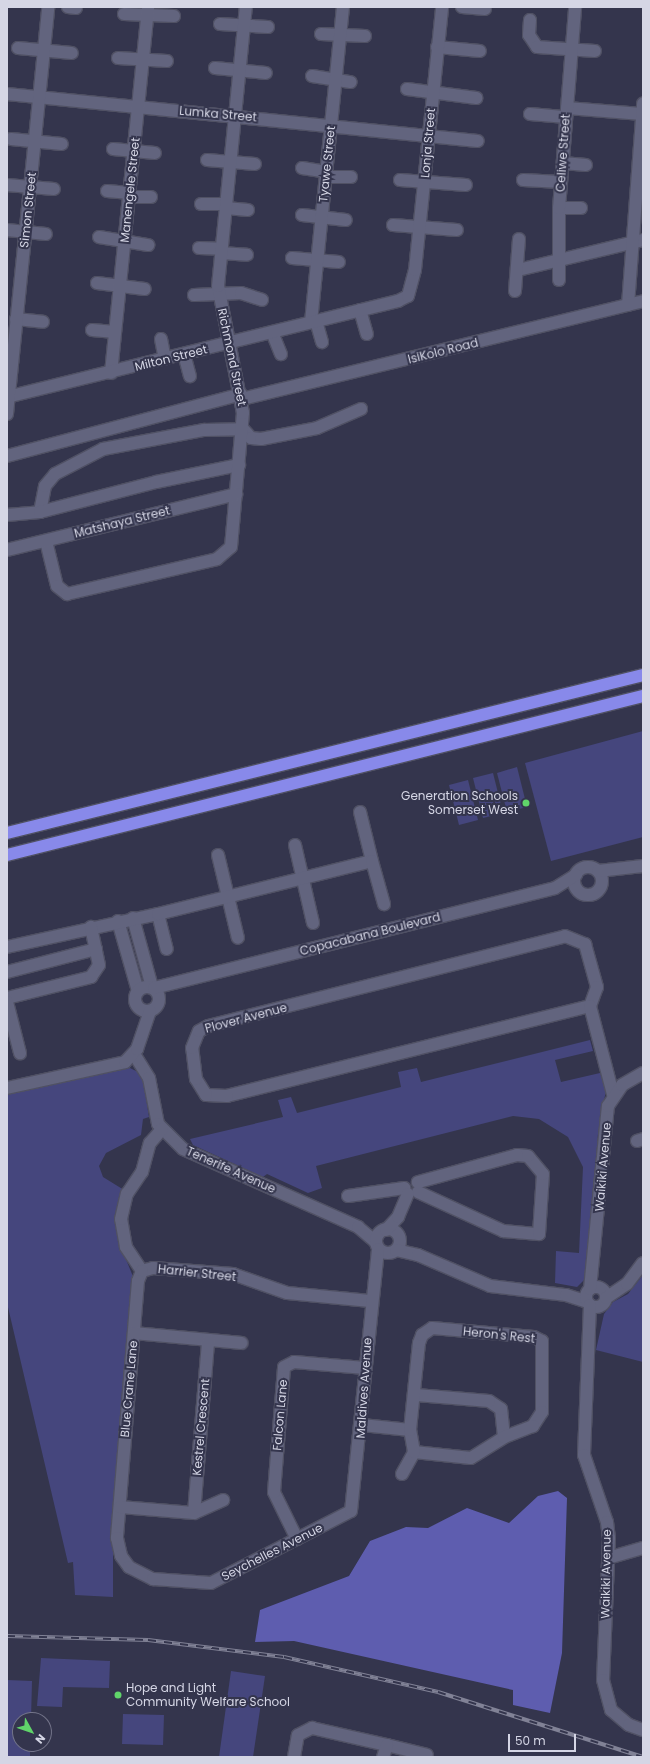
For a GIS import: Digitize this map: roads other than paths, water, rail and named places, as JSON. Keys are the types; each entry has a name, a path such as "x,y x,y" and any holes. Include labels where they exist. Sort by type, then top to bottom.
{"highway":[{"path":"7,834 643,674"},
{"path":"7,855 643,696"}],"street":[{"name":"Simon Street","path":"7,414 48,7"},
{"name":"Richmond Street","path":"46,541 57,586 67,594 223,557 228,552 233,536 243,429 242,397 218,292 246,7"},
{"name":"Tyawe Street","path":"313,321 317,260 332,126 343,7"},
{"name":"Lonja Street","path":"414,278 442,7"},
{"path":"462,7 486,9"},
{"name":"Celiwe Street","path":"559,280 556,260 559,208 575,7"},
{"path":"124,14 147,12 174,16"},
{"name":"Manengele Street","path":"111,373 147,12"},
{"path":"530,20 529,35 534,45 572,50 595,51"},
{"path":"220,24 268,27"},
{"path":"321,34 365,36"},
{"path":"18,48 44,52 72,53"},
{"path":"437,48 480,51"},
{"path":"118,58 143,61 167,61"},
{"path":"215,68 266,73"},
{"path":"312,76 351,82"},
{"path":"407,89 476,98"},
{"name":"Lumka Street","path":"7,94 478,141"},
{"path":"530,114 643,109 638,242 628,305"},
{"path":"11,140 62,144"},
{"path":"113,149 155,153"},
{"path":"207,160 255,164"},
{"path":"563,163 586,165"},
{"path":"302,168 326,175 351,177"},
{"path":"400,180 466,185"},
{"path":"524,180 561,182"},
{"path":"7,185 54,189"},
{"path":"107,191 151,198"},
{"path":"201,204 248,210"},
{"path":"559,208 581,208"},
{"path":"302,215 346,220"},
{"path":"393,225 457,230"},
{"path":"7,230 46,234"},
{"path":"99,237 148,245"},
{"path":"515,291 518,270 519,239"},
{"path":"518,270 638,242"},
{"path":"199,248 247,255"},
{"path":"292,258 339,262"},
{"name":"Milton Street","path":"8,397 111,373 313,321 403,300 410,293 414,278"},
{"path":"97,283 145,289"},
{"path":"194,295 218,292 244,293 262,300"},
{"name":"IsiKolo Road","path":"7,456 242,397 643,301"},
{"path":"360,310 367,334"},
{"path":"16,320 43,322"},
{"path":"313,321 322,342"},
{"path":"92,330 115,332"},
{"path":"272,332 281,354"},
{"path":"161,339 165,359"},
{"path":"184,354 190,376"},
{"path":"40,512 43,493 50,480 89,455 129,443 204,430 243,429 251,438 261,439 317,428 361,409"},
{"path":"7,515 40,512 156,482 239,465"},
{"name":"Matshaya Street","path":"7,550 236,494"},
{"path":"360,812 384,904"},
{"path":"295,845 301,879 313,923"},
{"path":"218,856 226,898 238,938"},
{"path":"7,947 226,898 372,861"},
{"path":"622,871 601,884 591,894 578,890 576,875 586,868 598,872 622,871 643,866"},
{"path":"598,872 601,884"},
{"name":"Copacabana Boulevard","path":"155,991 184,980 555,888 576,875"},
{"name":"Copacabana Boulevard","path":"555,888 578,890"},
{"path":"158,914 167,949"},
{"path":"7,1088 121,1064 134,1054 150,1011 157,1006 155,991 133,918"},
{"path":"118,921 138,991 135,997 142,1030"},
{"path":"7,998 91,977 99,965 91,927"},
{"name":"Plover Avenue","path":"564,936 585,944 597,987 590,1006 227,1096 206,1095 196,1079 192,1048 199,1031 208,1026 564,936"},
{"path":"7,972 96,949"},
{"path":"138,991 155,991"},
{"path":"7,1002 20,1052"},
{"path":"590,1006 613,1094 640,1077"},
{"path":"138,1007 150,1011"},
{"name":"Tenerife Avenue","path":"134,1054 149,1078 152,1106 162,1129 183,1149 418,1255 495,1287 595,1297"},
{"name":"Waikiki Avenue","path":"613,1094 608,1106 595,1268 595,1297 590,1330 584,1455 607,1522 608,1558 605,1696 619,1719 643,1730"},
{"path":"142,1271 126,1247 121,1219 127,1194 142,1172 150,1143 162,1129"},
{"path":"348,1196 412,1189 517,1155 528,1156 543,1174 540,1231 536,1236 510,1234 412,1189"},
{"path":"388,1241 412,1189"},
{"name":"Maldives Avenue","path":"354,1505 362,1425 370,1301 377,1270 388,1241"},
{"path":"595,1297 623,1286 643,1263"},
{"name":"Harrier Street","path":"142,1271 153,1268 233,1274 287,1293 370,1301"},
{"name":"Blue Crane Lane","path":"120,1507 138,1280 142,1271"},
{"name":"Heron's Rest","path":"432,1328 539,1338 544,1347 542,1412 533,1426 504,1437 471,1458 414,1452 410,1430 416,1395 419,1342 426,1331 432,1328"},
{"path":"134,1334 242,1343"},
{"name":"Kestrel Crescent","path":"194,1513 208,1340"},
{"name":"Falcon Lane","path":"297,1539 274,1492 284,1367 294,1362 365,1368"},
{"path":"416,1395 489,1401 501,1409 504,1437"},
{"path":"362,1425 410,1430"},
{"path":"402,1474 414,1452"},
{"path":"120,1507 194,1513 223,1500"},
{"name":"Seychelles Avenue","path":"120,1507 117,1538 121,1556 134,1571 153,1579 211,1582 346,1515 354,1505"},
{"path":"608,1558 643,1548"},
{"path":"294,1757 298,1735 306,1729 387,1745 427,1755"},
{"path":"383,1757 387,1745"}],"railway":[{"path":"7,1636 148,1640 284,1657 438,1692 643,1757"}],"place":[{"name":"Generation Schools Somerset West","path":"526,803"},
{"name":"Hope and Light Community Welfare School","path":"118,1695"}]}
